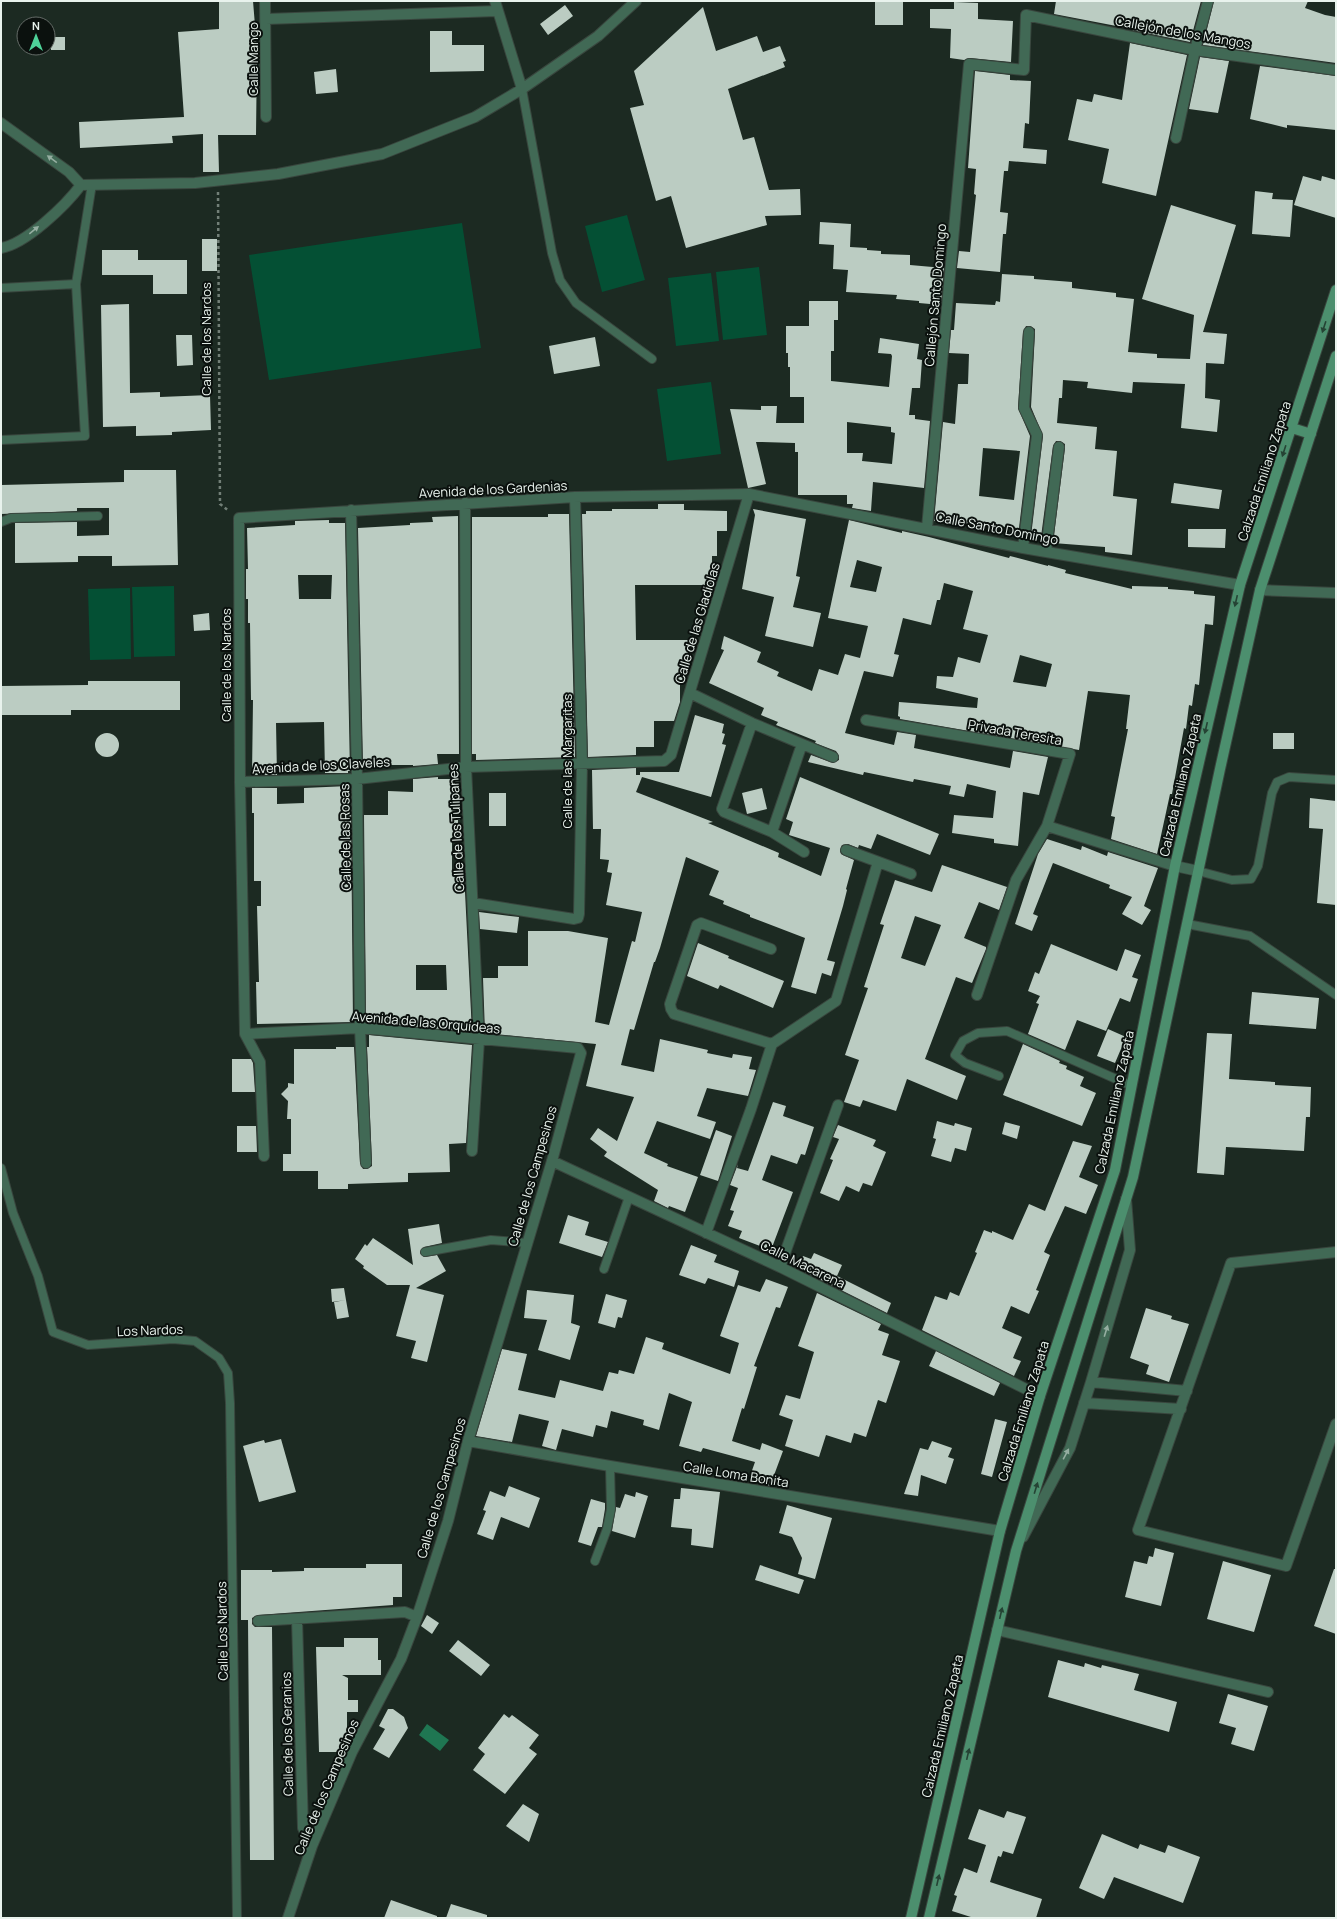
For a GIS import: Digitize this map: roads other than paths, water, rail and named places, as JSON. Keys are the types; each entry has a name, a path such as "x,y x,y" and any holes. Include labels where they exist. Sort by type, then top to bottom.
{"main road":[{"name":"Calzada Emiliano Zapata","path":"911,1918 1000,1531 1040,1396 1115,1170 1175,866 1240,585 1336,290"},
{"path":"929,1918 1016,1551 1133,1177 1260,590 1336,356"},
{"path":"1292,428 1311,434"}],"street":[{"name":"Calle Mango","path":"265,1 266,117"},
{"path":"1,248 12,246 34,231 71,198 81,185 195,183 278,174 382,154 475,117 522,89 598,36 636,1"},
{"path":"1176,138 1195,50 1208,1"},
{"path":"266,19 496,6 522,89"},
{"name":"Callejón de los Mangos","path":"969,64 1024,70 1026,16 1195,50 1336,70"},
{"name":"Callejón Santo Domingo","path":"927,528 969,64"},
{"path":"1,123 69,172 81,185"},
{"path":"1023,548 1037,435 1024,408 1028,332"},
{"path":"1046,551 1059,447"},
{"name":"Calle Santo Domingo","path":"749,494 1023,548 1240,585"},
{"name":"Avenida de los Gardenias","path":"239,518 575,497 749,494"},
{"name":"Calle de las Gladiolas","path":"668,759 671,755 690,693 749,494"},
{"name":"Calle de las Margaritas","path":"473,903 574,919 578,918 582,763 575,497"},
{"name":"Calle de los Tulipanes","path":"465,503 466,767 479,1040 472,1151"},
{"name":"Calle de las Rosas","path":"351,510 357,779 360,1028 366,1163"},
{"name":"Calle de los Nardos","path":"239,518 240,782 245,1034 260,1062 264,1156"},
{"path":"1260,590 1336,593"},
{"path":"690,693 752,723 833,757"},
{"name":"Privada Teresita","path":"866,720 1070,754 1047,826"},
{"path":"752,723 722,808 724,812 772,832 804,852"},
{"path":"772,832 802,744"},
{"name":"Avenida de los Claveles","path":"240,782 357,779 466,767 664,761 668,759"},
{"path":"977,995 1016,880 1047,826 1175,866 1198,871"},
{"path":"846,850 911,874"},
{"path":"706,1233 751,1109 772,1044 836,1001 878,862"},
{"path":"771,949 701,923 697,925 670,1004 670,1009 674,1014 772,1044"},
{"name":"Avenida de las Orquídeas","path":"245,1034 360,1028 580,1050"},
{"name":"Calle de los Campesinos","path":"288,1918 312,1846 352,1752 401,1659 417,1617 448,1521 468,1441 526,1243 552,1161 581,1053 580,1050"},
{"path":"780,1267 838,1105"},
{"name":"Calle Macarena","path":"552,1161 780,1267 1040,1396"},
{"path":"1016,1551 1070,1448 1091,1382 1130,1250 1126,1199"},
{"path":"1336,1252 1231,1263 1138,1530 1286,1566 1336,1424"},
{"path":"1091,1382 1187,1391"},
{"path":"1084,1402 1181,1409"},
{"name":"Calle Loma Bonita","path":"468,1441 1000,1531"},
{"path":"258,1621 405,1612 417,1617"},
{"name":"Calle de los Geranios","path":"297,1618 303,1828 312,1846"},
{"path":"997,1630 1268,1692"}],"lane":[{"path":"522,89 552,253 560,280 576,303 652,360"},
{"path":"1,440 85,436 76,284 92,184"},
{"path":"1,288 76,284"},
{"path":"1,522 11,518 98,516"},
{"path":"1198,871 1232,880 1251,879 1258,866 1272,793 1277,782 1289,777 1336,780"},
{"path":"1187,924 1250,936 1336,995"},
{"path":"999,1076 965,1063 955,1055 963,1041 978,1033 1007,1031 1132,1086"},
{"name":"Los Nardos","path":"1,1168 13,1213 38,1276 53,1332 88,1345 173,1339 195,1342 209,1350"},
{"path":"604,1269 629,1197"},
{"path":"425,1252 491,1240 526,1243"},
{"name":"Calle Los Nardos","path":"209,1350 219,1358 228,1372 230,1403 237,1918"},
{"path":"595,1561 607,1529 611,1509 610,1466"}]}
